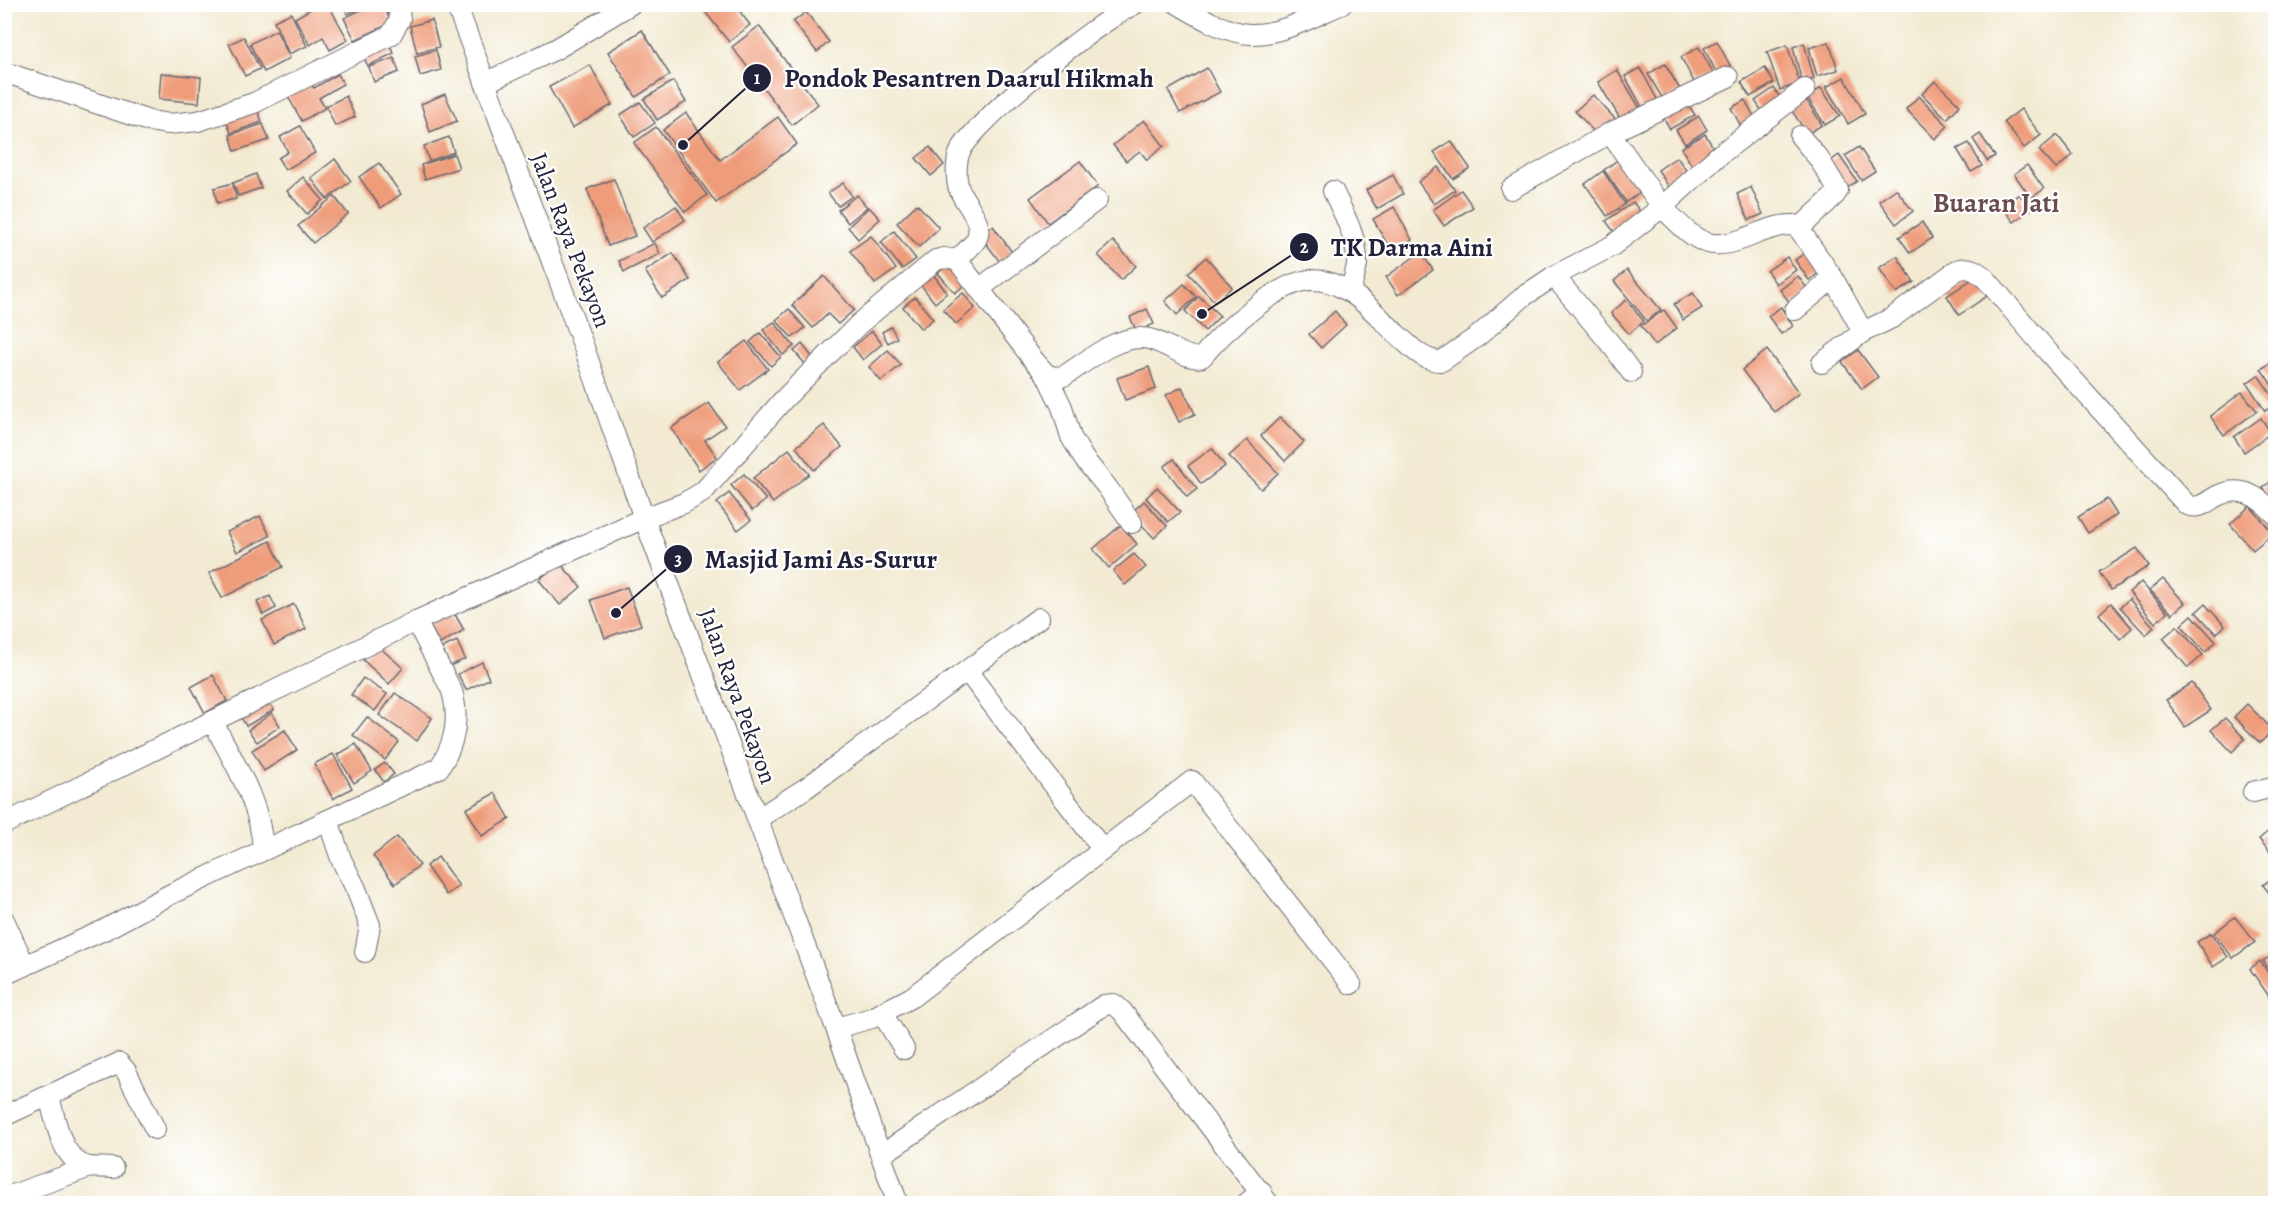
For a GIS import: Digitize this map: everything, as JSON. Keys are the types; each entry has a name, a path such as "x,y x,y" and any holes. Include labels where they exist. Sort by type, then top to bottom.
{"street":[{"path":"4,72 149,121 169,124 198,121 254,103 391,34 400,19 398,4"},
{"name":"Jalan Raya Pekayon","path":"456,4 582,342 650,516 757,819 836,1028 898,1203"},
{"path":"485,83 556,49 631,4"},
{"path":"957,260 975,241 978,234 974,216 958,187 959,155 970,136 1009,99 1104,22 1135,4"},
{"path":"1178,4 1229,30 1250,34 1272,31 1295,24 1342,4"},
{"path":"1512,189 1610,133 1728,77"},
{"path":"1046,374 1054,377 1064,376 1117,343 1143,337 1160,341 1189,356 1202,357 1221,335 1266,300 1302,281 1313,280 1334,284 1350,292 1419,354 1435,362 1442,361 1478,336 1524,296 1554,276 1612,246 1662,207 1718,156 1805,89"},
{"path":"1610,133 1662,207 1694,237 1721,246 1787,224 1800,229 1833,278 1863,332"},
{"path":"1800,136 1819,159 1838,190 1800,229"},
{"path":"1333,191 1345,214 1355,247 1357,264 1350,292"},
{"path":"980,289 1097,200"},
{"path":"4,824 416,621 650,516 684,503 703,492 784,399 859,324 936,260 944,258 957,260 1046,374 1062,407 1071,437 1084,459 1132,523"},
{"path":"1822,363 1863,332 1892,318 1957,270 1973,269 1986,279 2048,352 2187,505 2199,507 2224,494 2244,491 2254,495 2276,515"},
{"path":"1554,276 1631,372"},
{"path":"1795,310 1833,278"},
{"path":"757,819 806,788 1039,618"},
{"path":"4,975 104,930 171,894 439,768 454,740 455,703 452,692 416,621"},
{"path":"967,671 1103,850"},
{"path":"213,722 254,802 262,832 262,850"},
{"path":"836,1028 872,1018 912,997 1192,781 1351,984"},
{"path":"2253,792 2276,786"},
{"path":"328,820 340,859 370,925 365,952"},
{"path":"4,920 25,966"},
{"path":"881,1155 1104,1005 1113,1005 1122,1011 1259,1199"},
{"path":"882,1013 904,1049"},
{"path":"4,1116 119,1063 126,1071 155,1129"},
{"path":"49,1096 63,1143 70,1155 80,1164 113,1168"},
{"path":"4,1198 90,1167"}],"building":[{"path":"319,4 328,4 348,40 330,50 323,37 310,45 295,18"},
{"path":"343,4 370,4 370,5 347,14"},
{"path":"374,4 383,4 391,23 355,40 344,18"},
{"path":"699,4 734,4 750,25 729,42"},
{"path":"806,12 829,42 817,52 793,22"},
{"path":"291,13 307,46 289,54 274,21"},
{"path":"432,20 439,47 417,53 410,26"},
{"path":"759,26 818,104 792,125 732,47"},
{"path":"276,30 290,58 264,72 250,44"},
{"path":"642,30 670,75 636,97 608,52"},
{"path":"244,37 260,69 245,76 229,44"},
{"path":"386,39 394,53 368,66 361,52"},
{"path":"1717,41 1732,69 1718,76 1704,48"},
{"path":"1829,42 1838,70 1817,76 1809,48"},
{"path":"1804,43 1814,79 1802,82 1793,47"},
{"path":"1787,45 1800,83 1780,90 1767,52"},
{"path":"1699,47 1714,74 1695,84 1681,57"},
{"path":"436,50 441,70 420,76 415,56"},
{"path":"394,58 399,72 374,82 369,67"},
{"path":"1665,64 1681,91 1664,101 1648,74"},
{"path":"590,65 612,105 572,128 549,87"},
{"path":"1207,68 1220,92 1180,113 1168,90"},
{"path":"1640,68 1659,103 1644,111 1625,76"},
{"path":"1765,68 1774,83 1750,97 1741,82"},
{"path":"1617,70 1641,110 1622,122 1598,82"},
{"path":"161,73 201,77 199,103 159,99"},
{"path":"338,74 343,84 319,98 325,108 302,121 287,95 310,82 314,88"},
{"path":"1844,77 1865,114 1848,124 1826,87"},
{"path":"673,81 686,102 657,120 644,99"},
{"path":"1935,81 1960,105 1947,119 1922,94"},
{"path":"1774,88 1783,102 1764,114 1755,101"},
{"path":"1821,88 1840,116 1825,125 1807,97"},
{"path":"445,94 457,121 430,132 421,104"},
{"path":"1593,95 1616,120 1598,136 1575,111"},
{"path":"346,96 355,117 335,126 326,106"},
{"path":"1804,96 1822,125 1807,134 1789,106"},
{"path":"1919,96 1948,126 1935,139 1906,109"},
{"path":"1745,100 1756,120 1742,128 1731,108"},
{"path":"1686,101 1695,115 1670,129 1662,115"},
{"path":"640,102 655,123 634,137 620,115"},
{"path":"256,104 262,122 231,133 224,115"},
{"path":"2021,109 2041,135 2024,148 2004,122"},
{"path":"686,113 720,160 778,117 797,144 716,203 663,130"},
{"path":"1699,116 1707,130 1685,144 1676,130"},
{"path":"1144,120 1164,146 1147,160 1140,151 1126,161 1113,145"},
{"path":"263,124 269,140 235,151 230,135"},
{"path":"300,126 315,153 285,170 278,158 288,152 280,137"},
{"path":"656,127 707,195 685,212 634,143"},
{"path":"1705,134 1716,152 1692,166 1681,148"},
{"path":"1980,134 1995,156 1987,161 1973,139"},
{"path":"2057,135 2073,155 2056,169 2039,150"},
{"path":"449,137 454,152 429,161 424,146"},
{"path":"1451,141 1470,168 1453,179 1434,152"},
{"path":"1969,143 1982,166 1971,172 1957,149"},
{"path":"930,147 944,165 931,176 916,158"},
{"path":"1859,147 1875,171 1861,180 1845,156"},
{"path":"454,154 459,168 425,179 421,165"},
{"path":"1839,155 1857,181 1847,188 1828,163"},
{"path":"1623,156 1646,188 1626,202 1604,170"},
{"path":"1677,157 1690,176 1670,189 1658,170"},
{"path":"335,159 351,181 327,199 311,178"},
{"path":"1080,161 1098,186 1048,223 1030,198"},
{"path":"379,163 401,194 381,208 359,177"},
{"path":"2027,165 2044,189 2031,198 2014,174"},
{"path":"1438,167 1455,190 1434,204 1418,182"},
{"path":"1603,171 1625,204 1607,216 1585,184"},
{"path":"256,174 261,188 238,196 233,183"},
{"path":"1393,175 1403,194 1377,209 1366,190"},
{"path":"303,177 323,200 307,214 287,191"},
{"path":"614,179 635,236 608,246 587,189"},
{"path":"233,183 236,199 217,203 214,188"},
{"path":"843,183 852,196 838,206 828,193"},
{"path":"1751,187 1763,214 1749,220 1737,194"},
{"path":"1896,189 1913,211 1896,224 1879,201"},
{"path":"1461,190 1473,207 1444,226 1433,210"},
{"path":"2019,194 2031,209 2014,222 2002,207"},
{"path":"857,195 867,207 848,223 838,210"},
{"path":"334,196 348,214 313,243 298,226"},
{"path":"1633,202 1644,217 1617,236 1606,221"},
{"path":"917,204 939,228 919,247 897,223"},
{"path":"676,206 685,220 652,242 643,228"},
{"path":"869,207 880,219 858,239 848,227"},
{"path":"1394,207 1412,240 1392,252 1373,219"},
{"path":"1922,222 1932,238 1910,253 1899,237"},
{"path":"993,226 1012,252 1000,262 980,235"},
{"path":"894,231 916,259 902,269 881,242"},
{"path":"871,236 896,269 875,284 850,251"},
{"path":"1113,241 1136,266 1121,280 1098,255"},
{"path":"655,243 660,254 624,272 619,261"},
{"path":"1809,250 1823,270 1809,280 1795,260"},
{"path":"1421,252 1433,270 1398,295 1386,277"},
{"path":"673,253 690,280 662,298 645,271"},
{"path":"1897,256 1914,282 1896,293 1879,268"},
{"path":"1206,257 1232,287 1215,302 1188,273"},
{"path":"1787,257 1796,270 1776,284 1767,271"},
{"path":"953,261 969,281 955,293 938,273"},
{"path":"1627,270 1661,310 1647,321 1614,281"},
{"path":"933,274 947,293 935,303 920,284"},
{"path":"824,276 854,310 838,324 828,314 813,328 792,305"},
{"path":"1798,276 1809,291 1791,304 1780,290"},
{"path":"1974,278 1987,296 1959,315 1947,296"},
{"path":"1184,284 1196,297 1177,315 1165,301"},
{"path":"963,293 975,308 956,324 943,309"},
{"path":"1693,293 1702,308 1683,320 1674,304"},
{"path":"1199,296 1220,316 1205,331 1185,311"},
{"path":"915,297 933,319 921,329 903,307"},
{"path":"1626,300 1644,321 1629,334 1611,313"},
{"path":"1781,307 1793,326 1781,334 1768,316"},
{"path":"789,309 805,328 792,338 776,320"},
{"path":"1147,309 1154,324 1137,332 1130,317"},
{"path":"1664,310 1677,328 1655,345 1641,326"},
{"path":"1335,311 1346,325 1321,348 1309,334"},
{"path":"774,322 794,346 783,355 763,330"},
{"path":"891,327 897,338 888,343 882,332"},
{"path":"872,331 882,344 863,360 853,347"},
{"path":"760,333 781,357 771,366 750,342"},
{"path":"746,341 768,369 740,390 718,362"},
{"path":"802,344 813,358 806,365 794,351"},
{"path":"888,350 901,365 881,381 869,367"},
{"path":"1767,350 1799,393 1774,412 1742,370"},
{"path":"1858,350 1878,377 1862,389 1842,362"},
{"path":"2272,362 2276,367 2276,391 2261,369"},
{"path":"1149,367 1156,389 1125,400 1117,378"},
{"path":"2258,375 2276,401 2276,404 2265,411 2247,383"},
{"path":"1182,387 1195,414 1179,422 1166,395"},
{"path":"2242,392 2257,411 2224,435 2210,416"},
{"path":"709,403 725,426 705,440 717,457 699,470 671,428"},
{"path":"1280,417 1304,442 1285,461 1261,436"},
{"path":"2261,418 2271,433 2244,452 2234,437"},
{"path":"824,425 842,447 814,470 796,447"},
{"path":"1247,440 1278,473 1261,489 1229,456"},
{"path":"1212,448 1225,466 1201,484 1188,466"},
{"path":"789,449 809,474 773,503 753,478"},
{"path":"1174,459 1197,489 1187,497 1164,467"},
{"path":"744,474 766,500 752,511 731,485"},
{"path":"2276,477 2276,504 2263,488"},
{"path":"1157,487 1180,512 1168,522 1146,498"},
{"path":"729,493 751,520 738,530 717,503"},
{"path":"2107,499 2117,515 2088,533 2078,517"},
{"path":"1144,501 1167,526 1154,538 1131,513"},
{"path":"2250,506 2273,533 2253,550 2230,524"},
{"path":"260,516 270,536 237,552 227,532"},
{"path":"1121,525 1137,544 1109,568 1093,549"},
{"path":"270,541 283,567 222,598 209,573"},
{"path":"2137,548 2149,566 2111,590 2099,572"},
{"path":"1134,554 1146,567 1125,585 1113,571"},
{"path":"559,562 581,587 560,605 539,580"},
{"path":"2163,579 2185,603 2172,614 2150,590"},
{"path":"2141,582 2167,612 2155,623 2129,592"},
{"path":"627,587 641,625 605,638 591,600"},
{"path":"270,596 276,608 263,615 257,602"},
{"path":"2129,599 2154,627 2146,635 2120,607"},
{"path":"2111,603 2132,628 2120,639 2099,614"},
{"path":"294,604 306,629 274,645 262,620"},
{"path":"2205,604 2225,626 2216,634 2196,612"},
{"path":"453,611 464,630 440,644 429,624"},
{"path":"2192,615 2216,642 2205,652 2181,625"},
{"path":"2177,626 2203,655 2188,668 2163,638"},
{"path":"457,641 465,659 450,666 442,648"},
{"path":"377,645 403,668 389,684 363,660"},
{"path":"482,662 489,679 466,690 458,674"},
{"path":"213,675 227,701 205,713 191,687"},
{"path":"363,678 387,694 375,711 351,695"},
{"path":"2192,683 2211,710 2185,727 2166,700"},
{"path":"395,693 432,718 417,741 379,715"},
{"path":"267,698 274,710 246,726 239,714"},
{"path":"2247,704 2273,730 2260,743 2234,717"},
{"path":"272,713 280,726 257,742 248,730"},
{"path":"367,717 399,742 385,760 353,735"},
{"path":"2225,718 2245,739 2232,752 2211,730"},
{"path":"285,730 297,750 264,771 252,750"},
{"path":"356,744 372,771 354,783 337,755"},
{"path":"333,754 352,788 333,799 314,764"},
{"path":"385,763 394,774 384,782 375,770"},
{"path":"495,793 510,819 482,836 466,809"},
{"path":"2276,825 2276,859 2259,839"},
{"path":"397,837 420,865 395,884 373,856"},
{"path":"438,857 459,886 446,895 426,866"},
{"path":"2276,875 2276,895 2272,897 2263,885"},
{"path":"2276,905 2276,919 2269,910"},
{"path":"2235,917 2255,942 2233,958 2214,933"},
{"path":"2211,933 2228,957 2213,967 2197,942"},
{"path":"2276,952 2276,979 2263,961"},
{"path":"2260,961 2276,984 2276,1000 2273,1002 2250,969"}],"place":[{"name":"Pondok Pesantren Daarul Hikmah","path":"683,145"},
{"name":"TK Darma Aini","path":"1202,314"},
{"name":"Masjid Jami As-Surur","path":"616,613"}],"district":[{"name":"Buaran Jati","path":"1996,203"}]}
